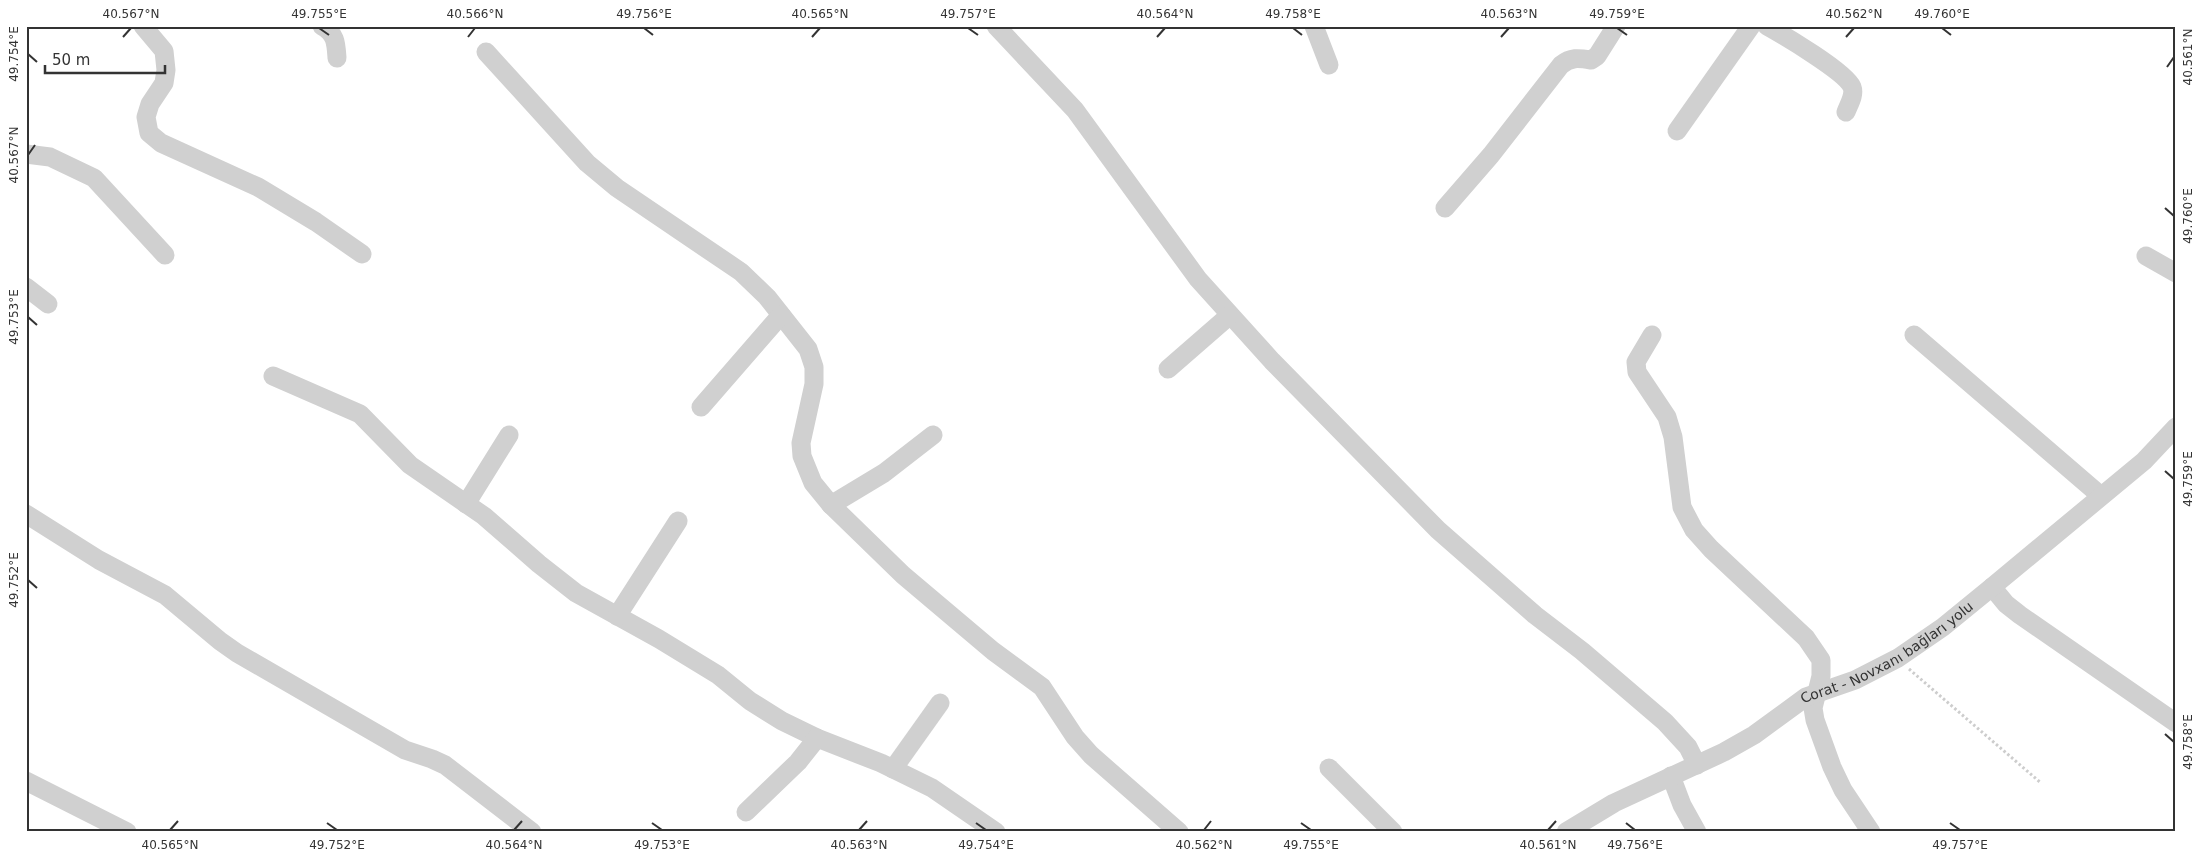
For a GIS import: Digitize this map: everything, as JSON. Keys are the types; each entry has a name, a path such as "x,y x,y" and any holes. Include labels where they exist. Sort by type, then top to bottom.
{"street":[{"path":"143,26 164,51 166,70 164,83 150,104 146,117 149,133 161,143 258,187 316,222 362,254"},
{"path":"322,26 331,31 335,37 337,58"},
{"path":"996,26 1074,110 1192,272 1353,445 1438,530 1535,615 1582,651 1665,722 1688,747 1697,765"},
{"path":"1314,26 1329,65"},
{"path":"1445,208 1502,142 1561,65 1575,58 1591,60 1597,56 1616,26"},
{"path":"1677,131 1751,26"},
{"path":"1767,26 1799,45 1845,78 1851,86 1853,94 1846,112"},
{"path":"486,52 587,163 618,188 741,272 767,297 808,349 814,367 814,384 801,443 802,456 813,483 831,505 903,575 993,651 1042,687 1075,737 1091,755 1179,832"},
{"path":"26,154 50,157 94,178 165,255"},
{"path":"2146,256 2176,273"},
{"path":"26,287 48,304"},
{"path":"701,407 781,315"},
{"path":"1168,369 1230,315"},
{"path":"1652,335 1636,362 1637,372 1669,424 1673,437 1682,507 1694,530 1711,549 1806,638 1821,660 1821,676 1813,708 1815,720 1832,767 1844,790 1872,832"},
{"path":"1914,335 2101,496"},
{"path":"273,376 360,414 410,464 484,516 560,582 718,675 750,701 782,721 932,788 996,832"},
{"path":"466,504 509,435"},
{"path":"831,505 884,474 932,435"},
{"name":"Corat - Novxanı bağları yolu","path":"1566,832 1614,803 1697,765 1754,735 1794,705 1816,694 1855,680 1898,658 1942,627 1992,587 2173,436"},
{"path":"26,514 99,560 165,595 237,653 405,750 444,765 532,832"},
{"path":"617,616 678,521"},
{"path":"1992,587 2006,604 2020,615 2176,723"},
{"path":"893,769 940,703"},
{"path":"746,812 798,762 817,738"},
{"path":"1329,768 1392,832"},
{"path":"1671,776 1682,805 1697,832"},
{"path":"26,781 127,832"}],"path":[{"path":"1898,658 1916,677 2041,783"}]}
